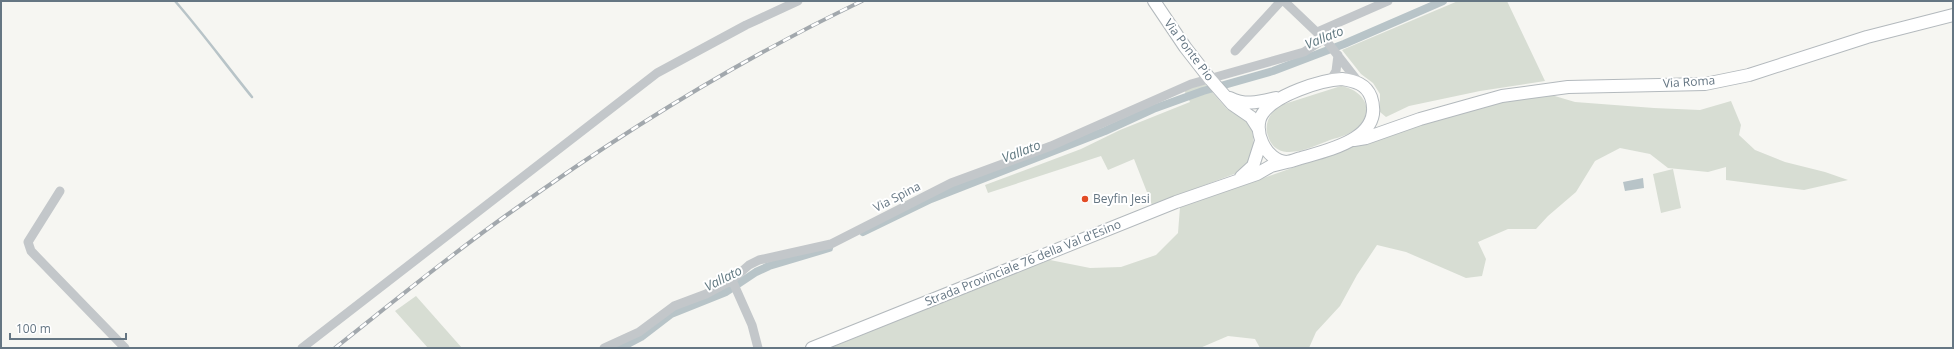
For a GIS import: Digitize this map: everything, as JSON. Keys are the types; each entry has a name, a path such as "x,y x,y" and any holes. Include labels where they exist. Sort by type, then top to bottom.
{"main road":[{"name":"Via Ponte Pio","path":"1154,1 1185,48 1211,80 1240,110 1251,117 1258,128"},
{"name":"Via Roma","path":"1420,119 1502,96 1560,88 1705,84 1749,74 1867,37 1953,15"},
{"path":"1225,95 1239,103 1250,103 1279,98 1330,81 1342,79 1360,84 1370,94 1373,115 1379,121 1385,123 1420,119"},
{"path":"1258,128 1262,114 1279,98"},
{"name":"Strada Provinciale 76 della Val d'Esino","path":"1354,140 1369,126 1373,115"},
{"name":"Strada Provinciale 76 della Val d'Esino","path":"812,348 1038,256 1176,202 1257,174 1271,166 1354,140 1366,138 1420,119"},
{"name":"Strada Provinciale 76 della Val d'Esino","path":"1258,128 1261,141 1273,157 1287,162"},
{"name":"Strada Provinciale 76 della Val d'Esino","path":"1234,182 1254,166 1261,141"}],"street":[{"path":"302,348 656,73 746,25 798,1"},
{"path":"1235,52 1282,1 1326,41 1360,84"},
{"path":"1317,32 1388,1"},
{"name":"Via Spina","path":"604,348 639,332 674,306 734,284 749,265 831,244 951,183 1051,146 1191,84 1211,80 1271,63 1304,52 1326,41"},
{"path":"1330,81 1336,71 1337,53"},
{"path":"60,191 28,242 31,251 125,348"},
{"path":"734,284 752,326 758,348"}],"shaded area":[{"path":"1458,1 1507,1 1545,81 1480,91 1409,106 1386,117 1380,112 1380,94 1373,83 1361,74 1342,50"},
{"path":"1205,84 1227,109 1243,118 1252,128 1254,146 1252,162 1242,171 1152,205 1134,159 1108,170 1101,156 988,193 985,185 1081,149 1120,130 1190,102 1184,90"},
{"path":"1341,86 1354,91 1364,100 1366,106 1365,118 1357,128 1350,133 1296,152 1279,150 1273,145 1268,136 1267,124 1270,116 1278,106"},
{"path":"1548,94 1575,102 1700,110 1731,101 1741,125 1739,135 1755,150 1785,162 1825,172 1848,180 1804,190 1726,180 1726,167 1708,172 1668,168 1650,154 1620,148 1595,161 1576,192 1548,216 1536,229 1508,229 1478,242 1486,259 1482,276 1466,278 1406,252 1377,245 1357,275 1340,306 1316,332 1309,348 1260,348 1255,339 1228,336 1200,348 830,348 1045,259 1090,268 1121,267 1156,255 1178,233 1180,207 1333,153 1449,116 1488,105"},
{"path":"1673,169 1681,208 1661,213 1653,174"},
{"path":"1643,178 1644,188 1625,191 1623,182"},
{"path":"416,296 462,348 428,348 395,311"}],"waterway":[{"path":"175,1 252,97"},
{"name":"Vallato","path":"863,232 931,199 1105,131 1153,109 1203,91 1273,71 1344,44 1443,1"},
{"name":"Vallato","path":"620,348 641,337 671,314 726,292 756,272 769,266 829,248"}],"railway":[{"path":"335,348 488,228 595,154 638,126 726,73 862,1"}],"place":[{"name":"Beyfin Jesi","path":"1085,199"}]}
